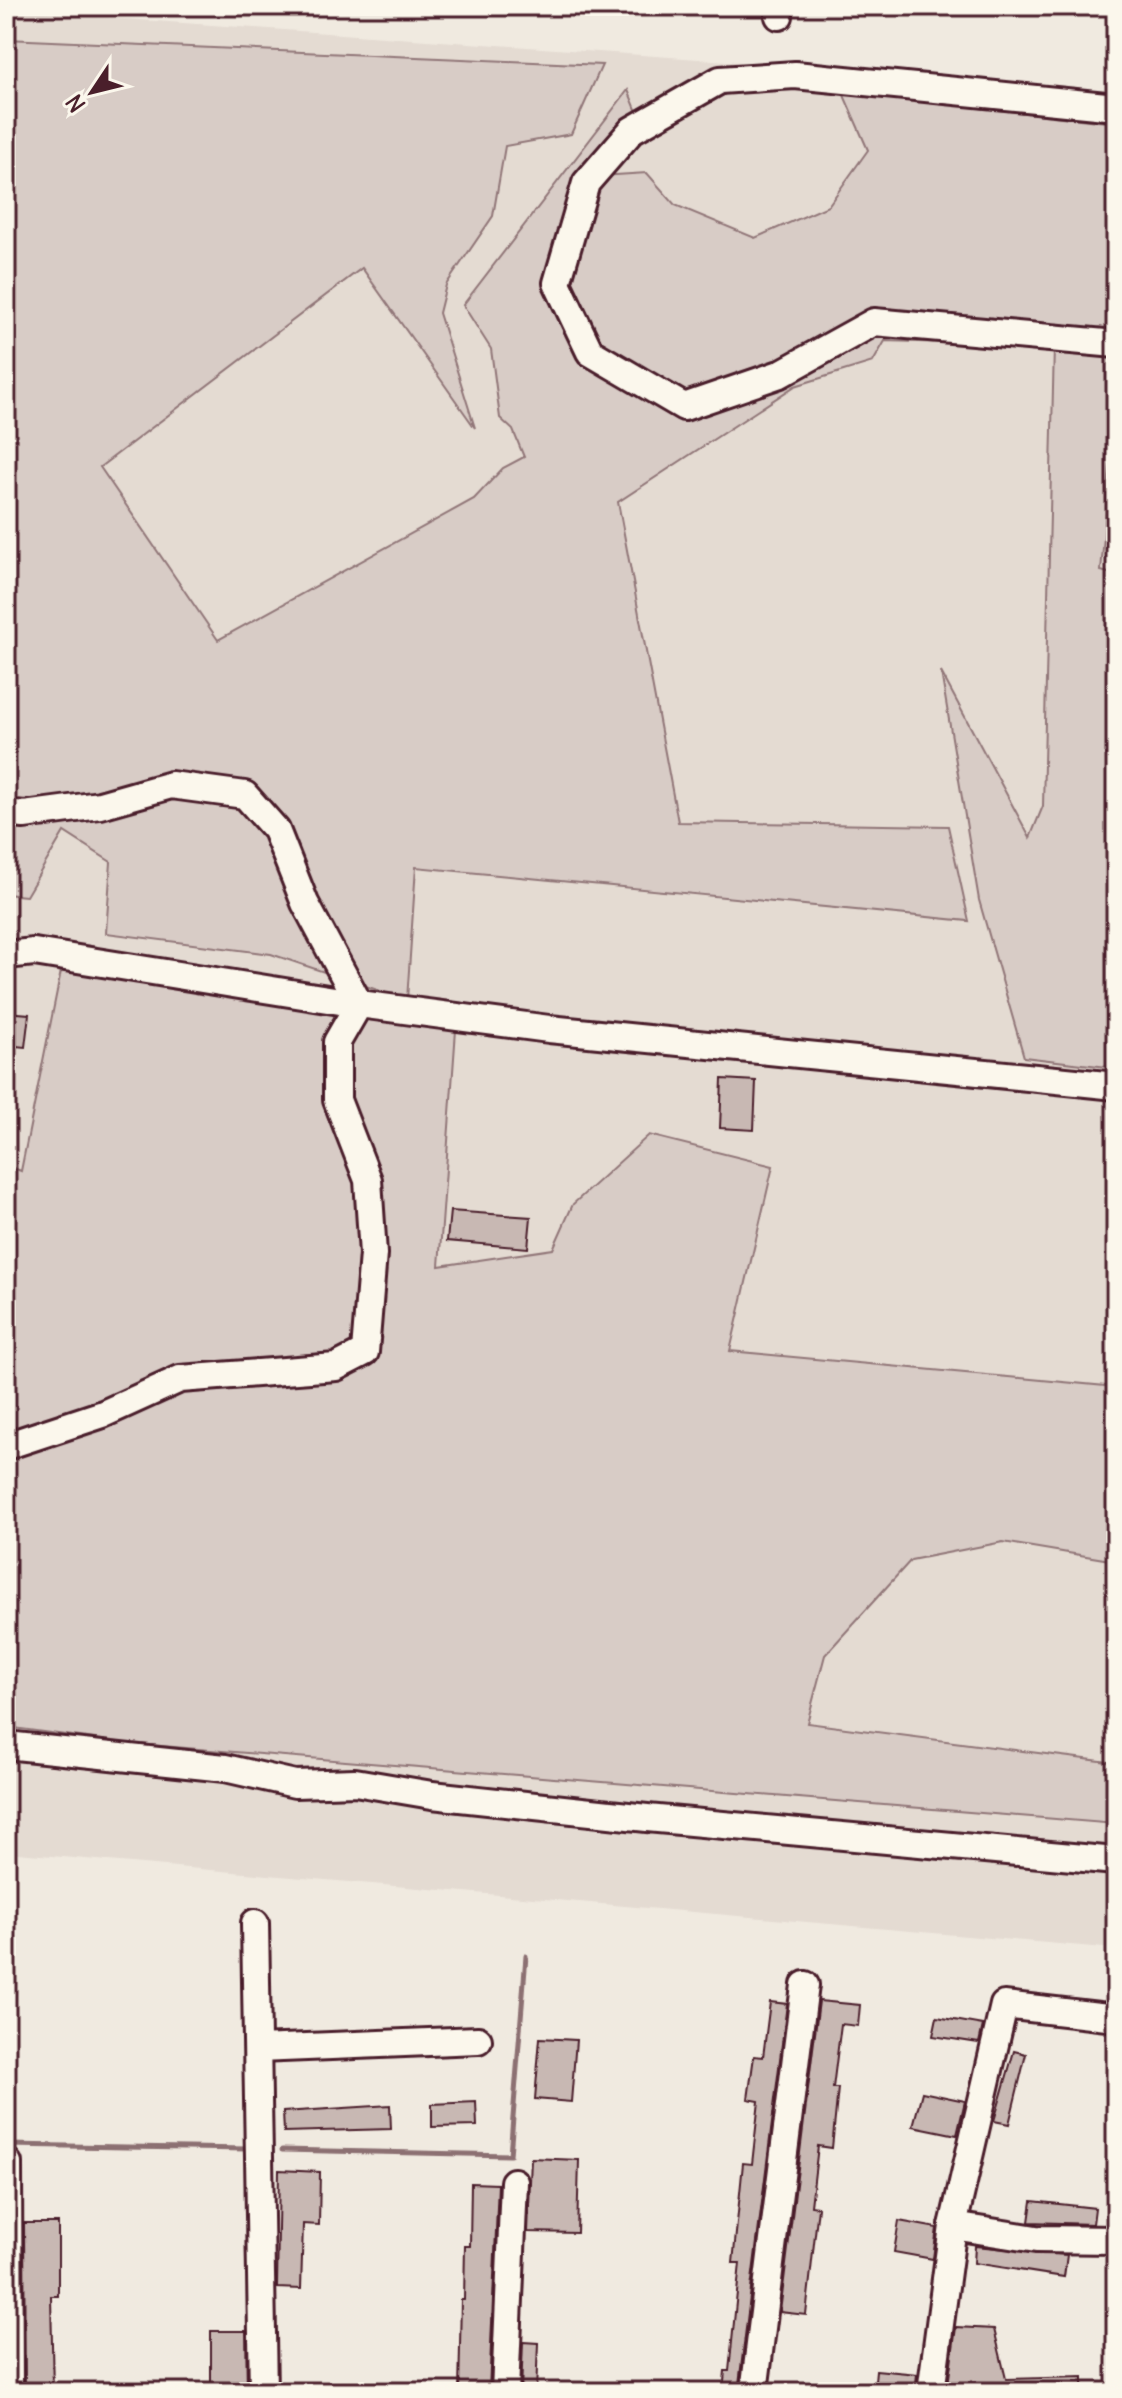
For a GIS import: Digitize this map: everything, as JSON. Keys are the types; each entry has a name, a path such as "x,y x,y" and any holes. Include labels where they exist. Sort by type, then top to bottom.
{"street":[{"path":"1116,107 795,75 720,80 632,130 586,183 557,283 590,352 684,407 780,374 874,322 1116,344"},
{"path":"6,813 24,815 100,805 171,785 245,795 276,830 305,903 359,1004"},
{"path":"6,955 34,952 359,1004 549,1029 1116,1086"},
{"path":"6,1446 103,1414 180,1379 336,1367 365,1352 373,1254 368,1180 337,1100 337,1042 359,1004"},
{"path":"6,1745 225,1768 295,1784 355,1782 432,1795 647,1818 1116,1861"},
{"path":"255,1923 263,2392"},
{"path":"754,2392 805,1985"},
{"path":"931,2392 953,2226 1004,2005 1116,2018"},
{"path":"258,2049 478,2040"},
{"path":"8,2163 9,2392"},
{"path":"505,2392 514,2182"},
{"path":"953,2226 1036,2239 1116,2240"}],"shaded area":[{"path":"6,6 84,16 885,72 1116,98 1116,1949 6,1852"},
{"path":"6,39 602,65 571,134 505,146 493,216 446,285 439,313 475,428 362,268 100,467 218,640 474,499 503,468 524,457 513,430 500,418 491,349 463,305 628,90 638,114 583,177 647,173 675,205 755,238 828,206 868,150 843,93 1116,123 1116,397 1101,571 1116,575 1116,1068 1024,1057 979,900 941,672 1030,838 1043,806 1054,346 885,341 873,362 795,386 618,502 678,822 948,826 969,921 416,867 407,1000 271,954 106,933 111,862 64,832 26,896 6,894"},
{"path":"62,966 132,981 456,1030 439,1266 553,1249 573,1204 649,1135 773,1166 730,1351 1116,1387 1116,1561 1003,1542 911,1560 825,1655 807,1723 1116,1763 1116,1824 125,1743 6,1727 6,1165 21,1171"}],"building":[{"path":"6,1012 29,1014 25,1047 6,1045"},
{"path":"722,1079 756,1081 754,1130 720,1128"},
{"path":"450,1211 531,1217 528,1248 447,1241"},
{"path":"819,2001 860,2005 858,2026 841,2024 833,2088 838,2088 832,2148 818,2146 811,2206 818,2207 806,2315 780,2312"},
{"path":"770,2002 787,2004 738,2392 723,2392 725,2371 729,2371 740,2263 733,2263 743,2163 752,2164 759,2101 748,2099 754,2056 763,2057"},
{"path":"937,2017 983,2025 979,2043 933,2036"},
{"path":"540,2038 576,2040 571,2102 535,2099"},
{"path":"1014,2051 1026,2054 1009,2124 994,2121"},
{"path":"922,2092 965,2101 957,2135 913,2126"},
{"path":"476,2102 477,2126 432,2127 432,2104"},
{"path":"390,2105 391,2129 284,2132 283,2112"},
{"path":"531,2158 579,2160 577,2233 528,2232"},
{"path":"279,2170 320,2172 319,2225 303,2224 301,2289 277,2288"},
{"path":"471,2183 498,2184 489,2392 459,2392 461,2300 464,2300 465,2246 470,2246"},
{"path":"1032,2201 1095,2208 1093,2224 1029,2222"},
{"path":"899,2221 937,2228 933,2259 894,2252"},
{"path":"24,2223 58,2223 58,2296 51,2296 53,2392 25,2392"},
{"path":"975,2246 1067,2255 1064,2277 974,2263"},
{"path":"956,2327 994,2329 1006,2379 1083,2377 1083,2392 947,2392"},
{"path":"211,2331 246,2331 247,2392 211,2392"},
{"path":"523,2342 538,2343 536,2392 521,2392"},
{"path":"876,2370 917,2374 915,2392 874,2392"}],"waterway":[{"path":"282,2150 510,2155 526,1956"},
{"path":"6,2145 248,2149"}]}
